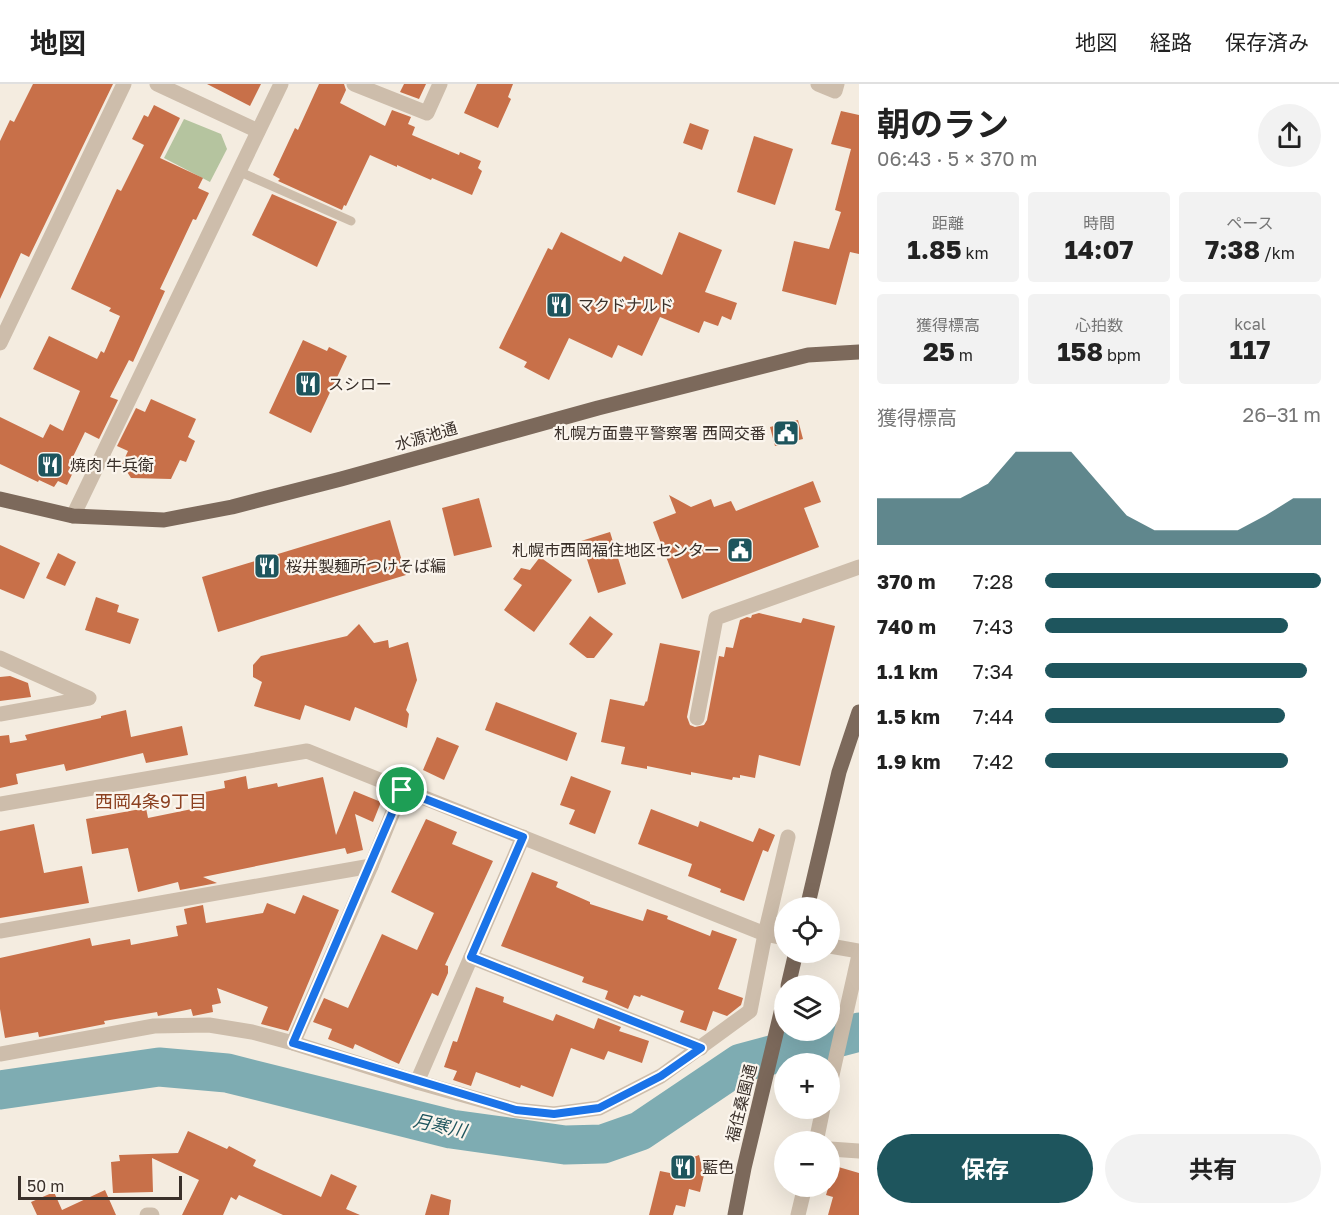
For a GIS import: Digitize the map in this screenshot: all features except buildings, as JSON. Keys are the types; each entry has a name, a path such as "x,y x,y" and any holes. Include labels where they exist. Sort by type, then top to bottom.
{"main road":[{"name":"水源池通","path":"0,499 73,516 164,520 232,507 341,479 598,408 808,354 859,352"},
{"path":"810,897 839,772 859,712"},
{"name":"福住桑園通","path":"735,1215 774,1041"}],"street":[{"path":"0,344 124,84"},
{"path":"157,84 258,131"},
{"path":"73,516 281,84"},
{"path":"354,84 427,113 440,84"},
{"path":"818,84 835,91 837,84"},
{"path":"697,718 716,618 859,567"},
{"path":"0,658 89,698 0,714"},
{"path":"0,804 307,751 774,936"},
{"path":"293,1043 402,790"},
{"path":"417,1082 523,837"},
{"path":"0,1054 154,1026 209,1025 252,1032 293,1043 516,1110 554,1114 599,1108 661,1076 750,1011 765,934 789,837"},
{"path":"0,931 371,866"},
{"path":"837,1053 859,953 840,948"},
{"path":"471,957 701,1048"},
{"path":"840,1149 859,1150"},
{"path":"798,1215 803,1197"},
{"path":"147,1215 152,1215"}],"lane":[{"path":"238,171 351,221"}],"green space":[{"path":"184,119 221,134 227,149 210,182 164,158"}],"waterway":[{"name":"月寒川","path":"0,1090 159,1067 227,1073 451,1129 565,1145 603,1144 640,1131 741,1063 859,1032"}],"place":[{"name":"マクドナルド","path":"559,305"},
{"name":"スシロー","path":"308,384"},
{"name":"札幌方面豊平警察署 西岡交番","path":"786,433"},
{"name":"焼肉 牛兵衛","path":"50,465"},
{"name":"札幌市西岡福住地区センター","path":"740,550"},
{"name":"桜井製麺所つけそば編","path":"267,566"},
{"name":"藍色","path":"683,1167"}],"district":[{"name":"西岡4条9丁目","path":"151,801"}],"route":[{"path":"402,790 523,837 471,957 701,1048 661,1076 599,1108 554,1114 516,1110 293,1043 402,790"}]}
